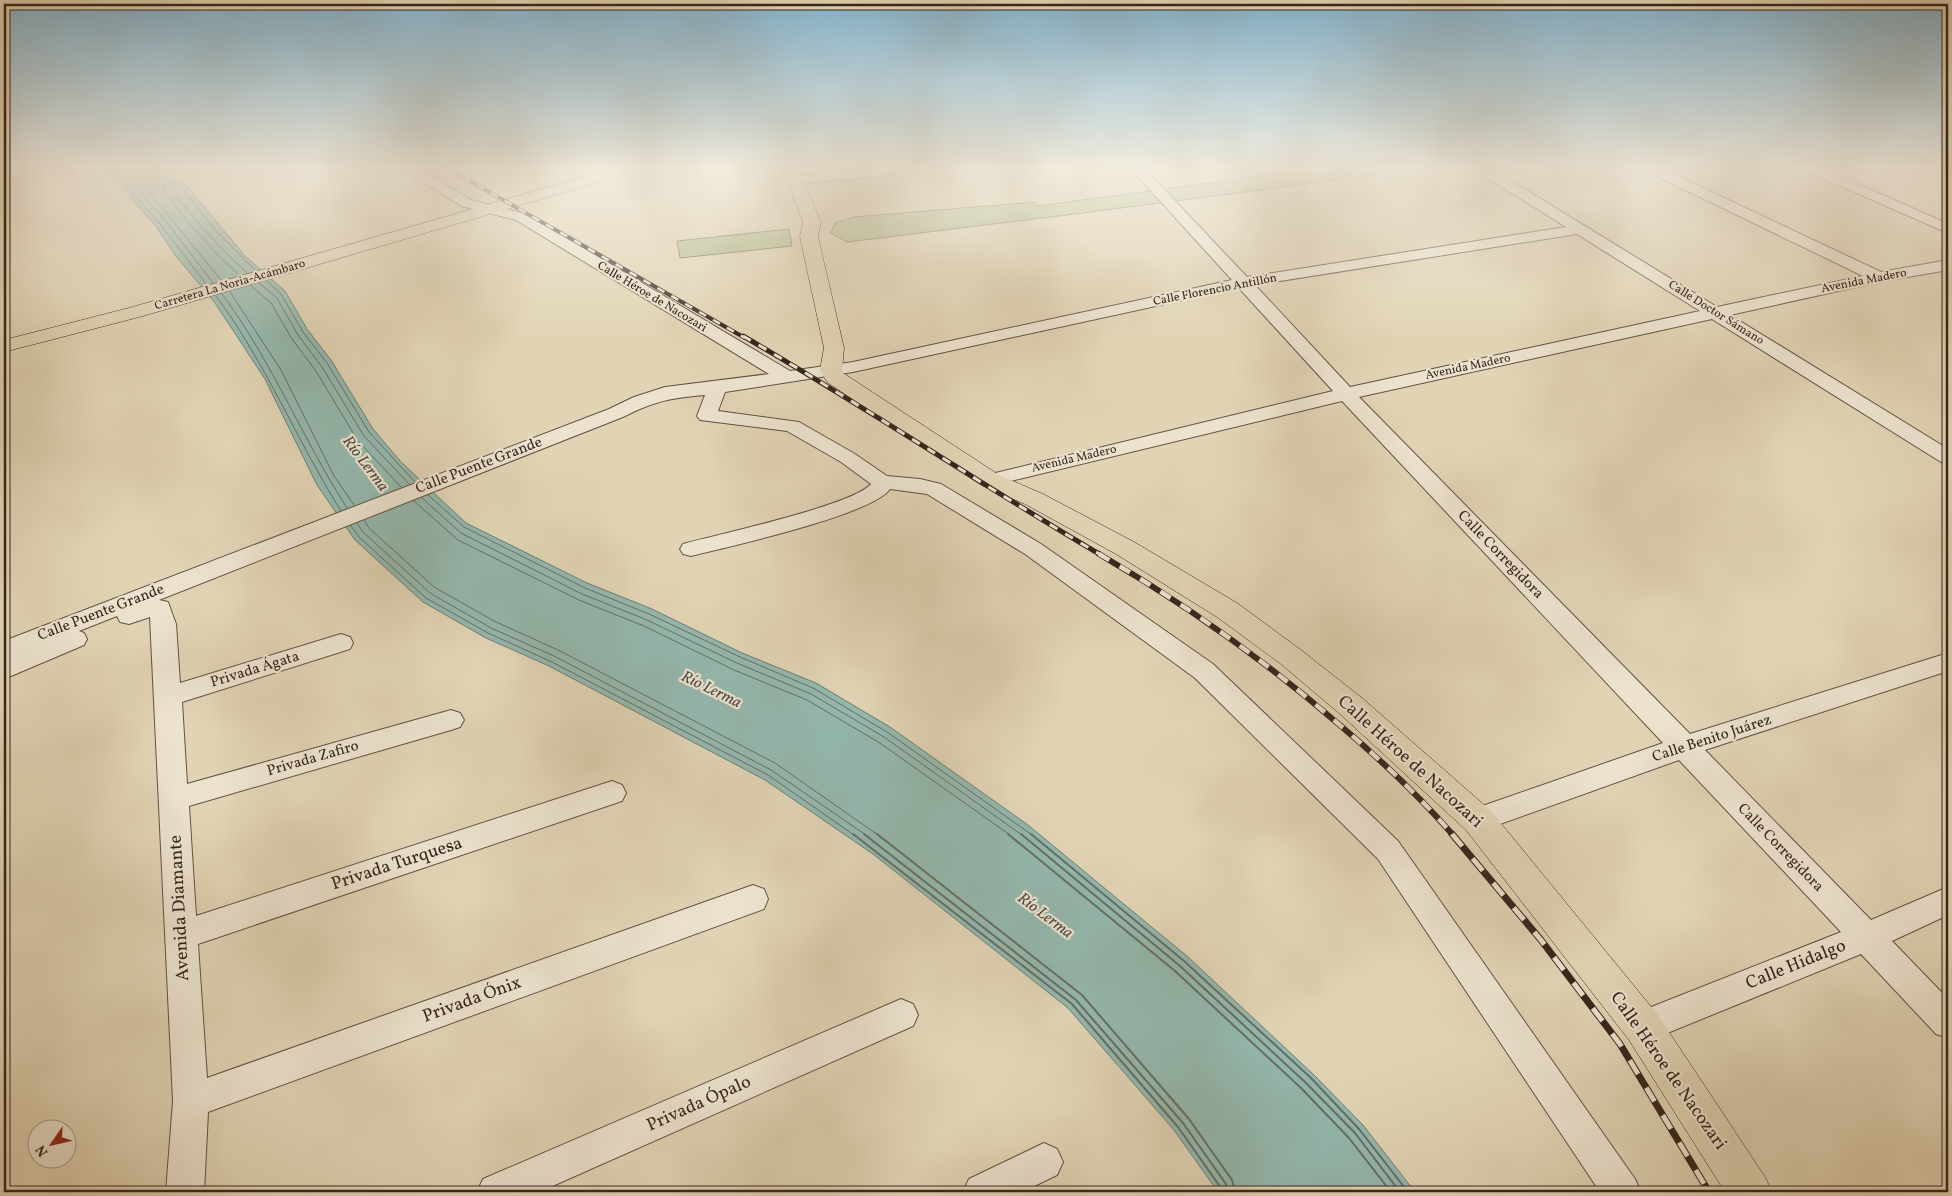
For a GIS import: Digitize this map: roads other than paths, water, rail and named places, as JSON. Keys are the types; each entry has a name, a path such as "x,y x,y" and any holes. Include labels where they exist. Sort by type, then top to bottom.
{"main road":[{"name":"Carretera La Noria-Acámbaro","path":"4,346 136,312 433,225"},
{"path":"799,225 809,237 839,362"},
{"path":"809,237 811,225"},
{"name":"Calle Héroe de Nacozari","path":"839,362 835,377 844,384 1034,499 1125,548 1227,610 1291,657 1336,694 1478,820 1643,1028 1750,1192"}],"street":[{"name":"Calle Héroe de Nacozari","path":"533,225 786,378"},
{"name":"Calle Corregidora","path":"1191,225 1346,394 1683,748 1948,1022"},
{"name":"Calle Doctor Sámano","path":"1574,225 1948,458"},
{"path":"1770,225 1879,277"},
{"name":"Calle Florencio Antillón","path":"839,362 1245,282 1581,229"},
{"name":"Avenida Madero","path":"999,477 1346,394 1714,312 1879,277 1948,265"},
{"name":"Calle Puente Grande","path":"4,651 616,413 641,401 665,393 786,378 839,362"},
{"path":"716,388 706,416 792,426 848,458 882,482 920,485 942,493 1033,549 1204,671 1388,850 1622,1192"},
{"path":"691,549 823,513 868,497 879,489 882,482"},
{"name":"Avenida Diamante","path":"4,670 151,608 160,608 164,624 169,696 191,1101 185,1192"},
{"name":"Privada Ágata","path":"169,696 341,643"},
{"name":"Calle Benito Juárez","path":"1478,820 1683,748 1948,662"},
{"name":"Privada Zafiro","path":"174,799 451,720"},
{"name":"Privada Turquesa","path":"182,935 612,793"},
{"name":"Privada Ónix","path":"191,1101 753,899"},
{"name":"Calle Hidalgo","path":"1643,1028 1866,937 1948,901"},
{"name":"Privada Ópalo","path":"496,1192 901,1016"},
{"path":"982,1192 1044,1162"}],"water":[{"name":"Río Lerma","path":"154,225 219,225 245,256 285,291 307,329 331,360 373,429 401,462 466,523 587,583 652,609 742,653 816,683 890,727 1028,825 1188,957 1314,1075 1363,1125 1415,1192 1218,1192 1174,1130 1068,1008 873,854 765,780 549,666 486,638 423,602 355,540 317,485 265,379 215,303 175,255"}],"railway":[{"path":"547,225 745,338"},
{"path":"743,336 1101,555"},
{"path":"1099,554 1194,613 1284,679 1385,765 1427,806 1453,835"},
{"path":"1452,834 1541,940 1620,1044 1709,1192"}]}
